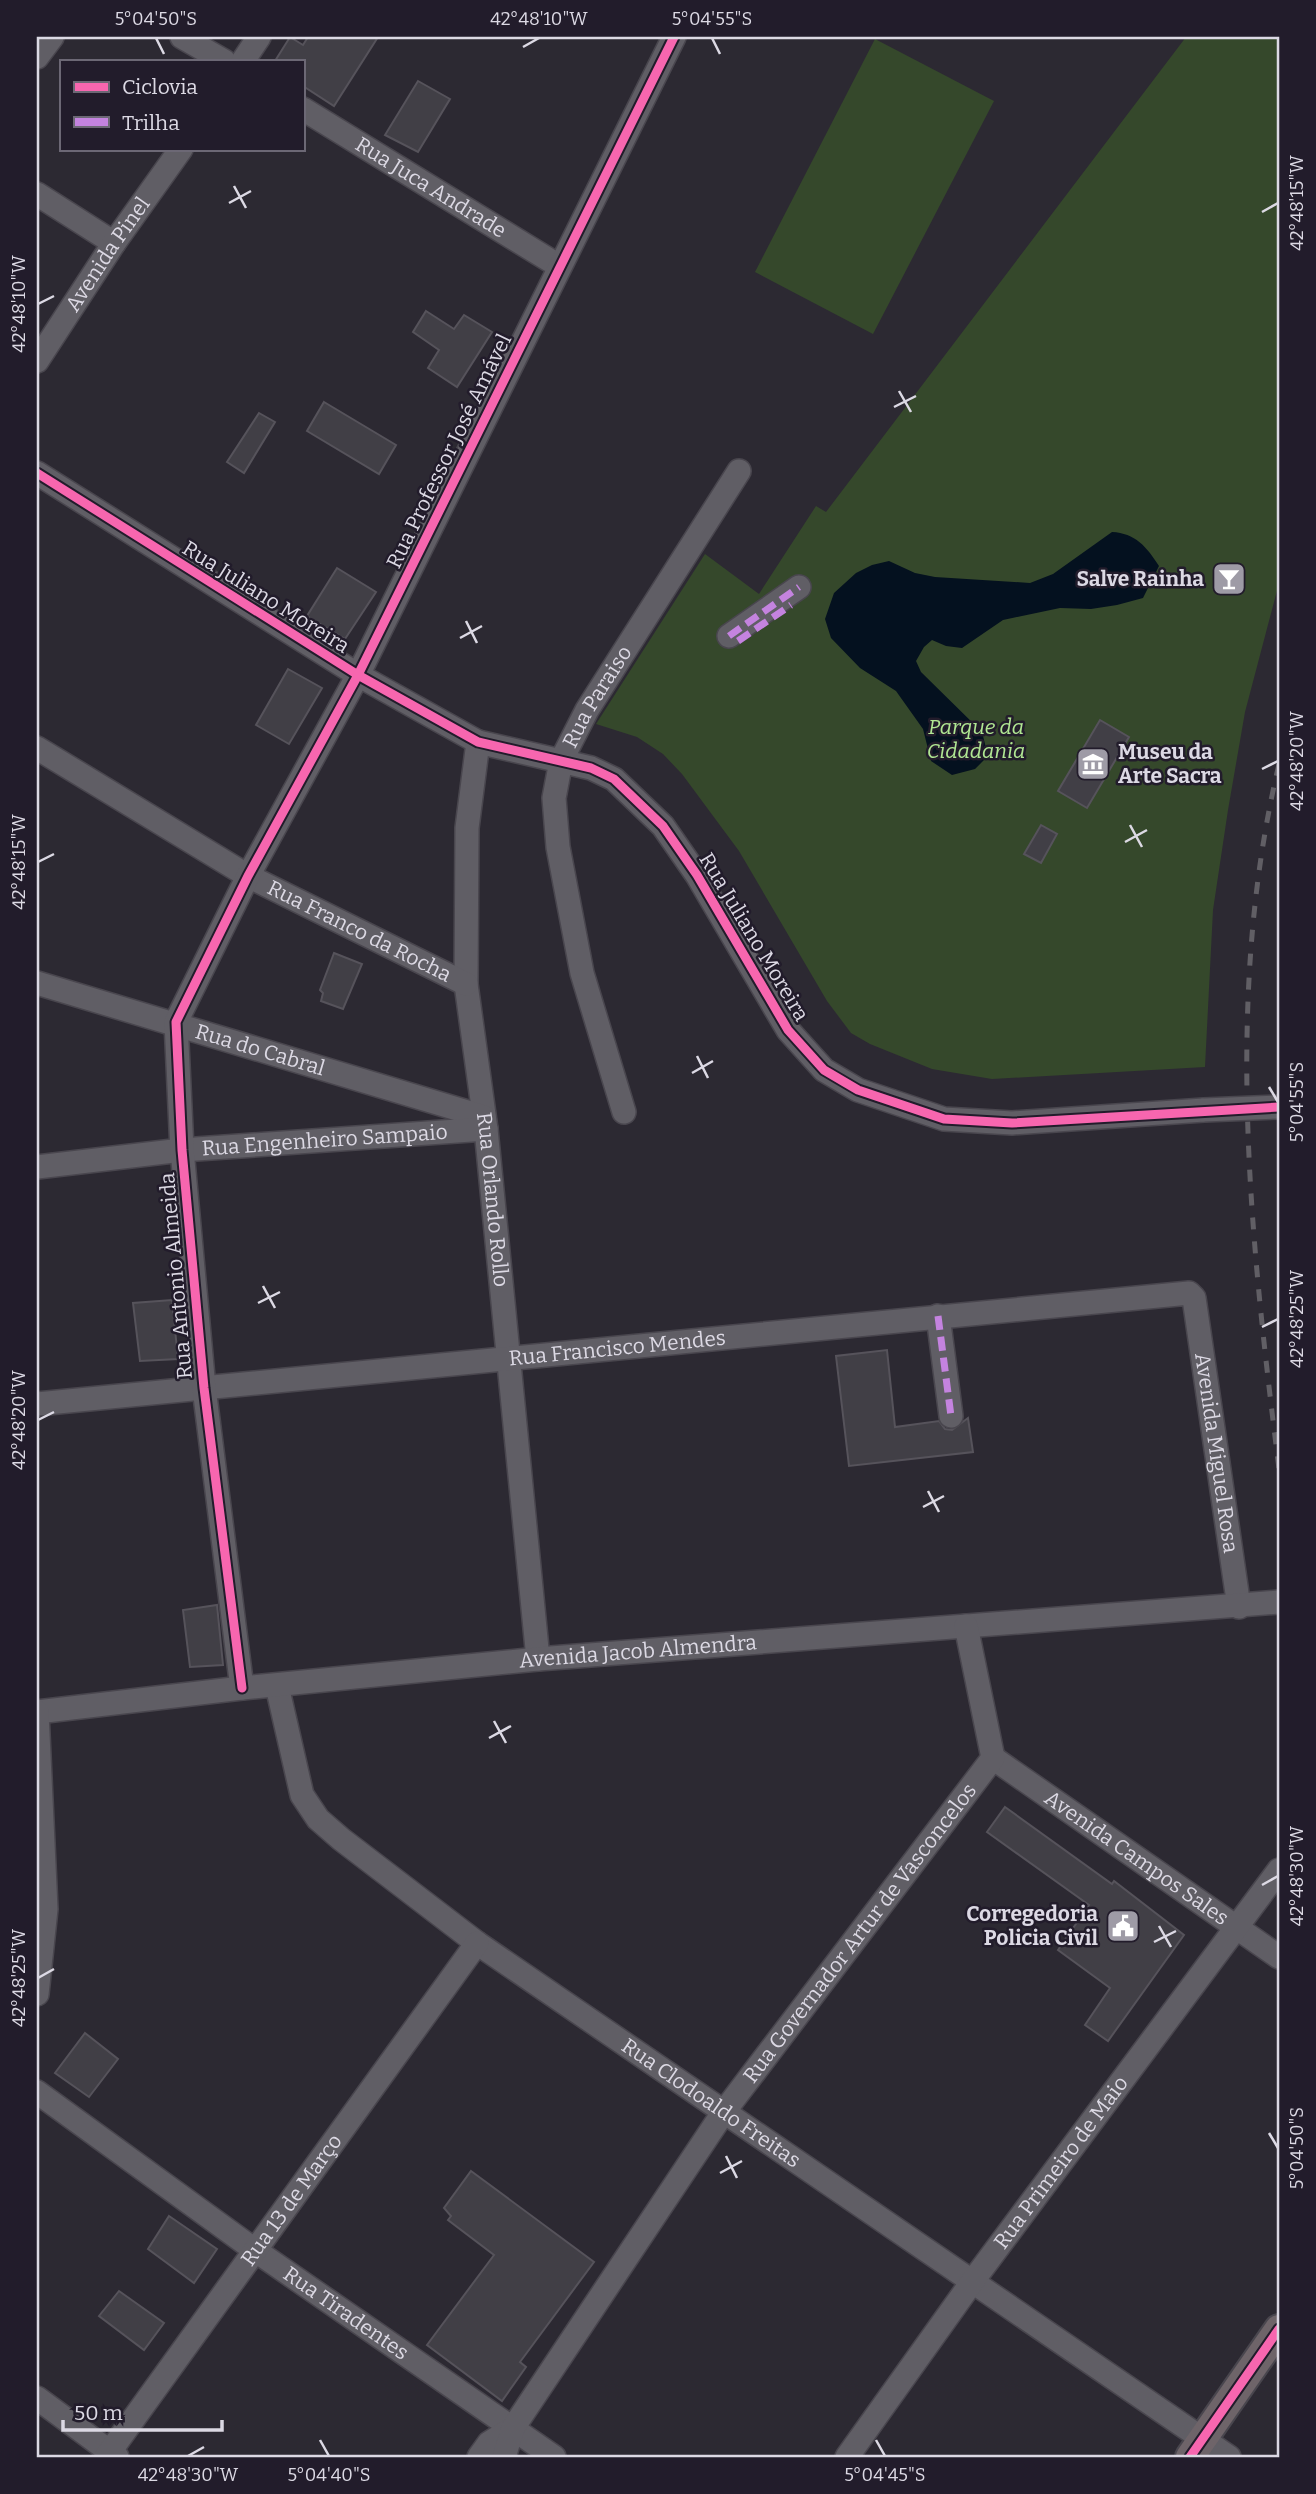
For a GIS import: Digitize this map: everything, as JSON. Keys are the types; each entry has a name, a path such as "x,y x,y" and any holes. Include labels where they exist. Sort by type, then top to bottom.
{"main road":[{"path":"1196,2448 1279,2329"}],"street":[{"path":"37,57 52,37"},
{"path":"182,37 221,60"},
{"path":"244,60 259,37"},
{"name":"Rua Professor José Amável","path":"248,876 358,675 674,37"},
{"name":"Rua Juca Andrade","path":"304,110 559,266"},
{"name":"Avenida Pinel","path":"37,361 114,243 180,150"},
{"path":"37,194 114,243"},
{"name":"Rua Paraiso","path":"624,1112 582,973 568,902 554,798 561,761 617,660 739,471"},
{"name":"Rua Juliano Moreira","path":"37,473 358,675 478,742 591,768 614,779 663,826 697,876 788,1030 824,1070 858,1090 944,1119 1012,1123 1279,1107"},
{"path":"734,638 795,596"},
{"name":"Rua Orlando Rollo","path":"478,742 467,828 466,984 485,1123 538,1659"},
{"name":"Rua Franco da Rocha","path":"37,748 248,876 466,984"},
{"name":"Rua Antonio Almeida","path":"242,1688 204,1388 182,1150 176,1022 248,876"},
{"name":"Rua do Cabral","path":"37,983 176,1022 485,1123"},
{"name":"Rua Engenheiro Sampaio","path":"37,1167 182,1150 485,1123"},
{"name":"Rua Francisco Mendes","path":"37,1404 1172,1293 1189,1293 1194,1298"},
{"name":"Avenida Miguel Rosa","path":"1194,1298 1239,1607"},
{"path":"938,1316 950,1416"},
{"name":"Avenida Jacob Almendra","path":"37,1712 242,1688 538,1659 1279,1602"},
{"path":"966,1626 993,1758"},
{"name":"Rua Clodoaldo Freitas","path":"277,1686 295,1778 313,1812 341,1839 477,1943 972,2282 1196,2448 1229,2457"},
{"path":"37,1712 46,1909 37,1994"},
{"name":"Avenida Campos Sales","path":"993,1758 1279,1957"},
{"name":"Rua Governador Artur de Vasconcelos","path":"505,2457 513,2428 723,2113 993,1758"},
{"name":"Rua Primeiro de Maio","path":"847,2457 972,2282 1279,1870"},
{"name":"Rua 13 de Março","path":"111,2455 477,1943"},
{"name":"Rua Tiradentes","path":"37,2092 257,2250 554,2457"},
{"path":"37,2398 111,2455"},
{"name":"Rua Governador Artur de Vasconcelos","path":"479,2457 489,2443 513,2428"}],"green space":[{"name":"Parque da Cidadania","path":"1186,37 1279,37 1279,583 1245,712 1228,810 1213,910 1205,1067 992,1079 932,1069 870,1044 851,1033 827,1001 739,851 682,774 663,754 637,737 596,724 705,554 759,594 816,506 826,512"},
{"path":"875,39 994,101 873,334 755,272"}],"water":[{"path":"1112,532 1127,535 1140,542 1159,566 1143,598 1091,609 1060,608 1003,620 962,648 946,646 932,640 924,647 916,661 921,672 982,732 988,756 975,769 952,775 931,761 923,729 896,691 860,668 831,638 825,619 834,593 856,573 872,565 889,561 915,573 935,577 1030,583 1053,574"}],"building":[{"path":"290,37 303,45 308,37 378,37 334,106 304,87 304,60 276,60"},
{"path":"418,81 450,99 418,152 385,135"},
{"path":"426,311 454,329 464,315 492,332 457,387 428,368 439,350 413,332"},
{"path":"324,402 396,445 379,474 307,431"},
{"path":"259,413 275,422 244,473 227,462"},
{"path":"337,568 376,592 345,639 307,616"},
{"path":"288,669 322,688 289,744 256,725"},
{"name":"Museu da Arte Sacra","path":"1100,720 1129,737 1087,808 1058,791"},
{"path":"1041,825 1057,834 1041,863 1024,854"},
{"path":"334,953 362,964 343,1009 321,1001 323,993 320,990"},
{"path":"172,1300 178,1359 140,1361 133,1303"},
{"path":"887,1350 895,1427 939,1421 945,1429 952,1430 968,1418 973,1452 849,1466 836,1356"},
{"path":"217,1605 223,1665 190,1667 183,1610"},
{"path":"1005,1807 1112,1884 1114,1881 1184,1935 1108,2041 1085,2025 1110,1988 1058,1950 1089,1905 987,1832"},
{"path":"85,2033 118,2059 89,2097 55,2073"},
{"path":"471,2171 594,2262 520,2362 526,2367 502,2401 427,2345 494,2255 448,2220 451,2216 444,2208"},
{"path":"169,2216 217,2249 194,2283 148,2249"},
{"path":"119,2291 164,2323 144,2350 99,2316"}],"railway":[{"path":"1279,764 1262,851 1252,939 1247,1027 1252,1205 1279,1469"}],"marked path":[{"path":"729,636 799,587"},
{"path":"738,641 791,605"},
{"path":"938,1316 951,1416"}],"cycle path":[{"path":"242,1688 204,1388 182,1150 176,1022 248,876 358,675 674,37"},
{"path":"37,473 358,675 478,742 591,768 614,779 663,826 697,875 788,1030 824,1070 858,1090 944,1119 1012,1123 1279,1107"},
{"path":"1190,2457 1279,2329"}],"place":[{"name":"Salve Rainha","path":"1229,579"},
{"name":"Museu da Arte Sacra","path":"1093,764"},
{"name":"Corregedoria Policia Civil","path":"1123,1926"}]}
